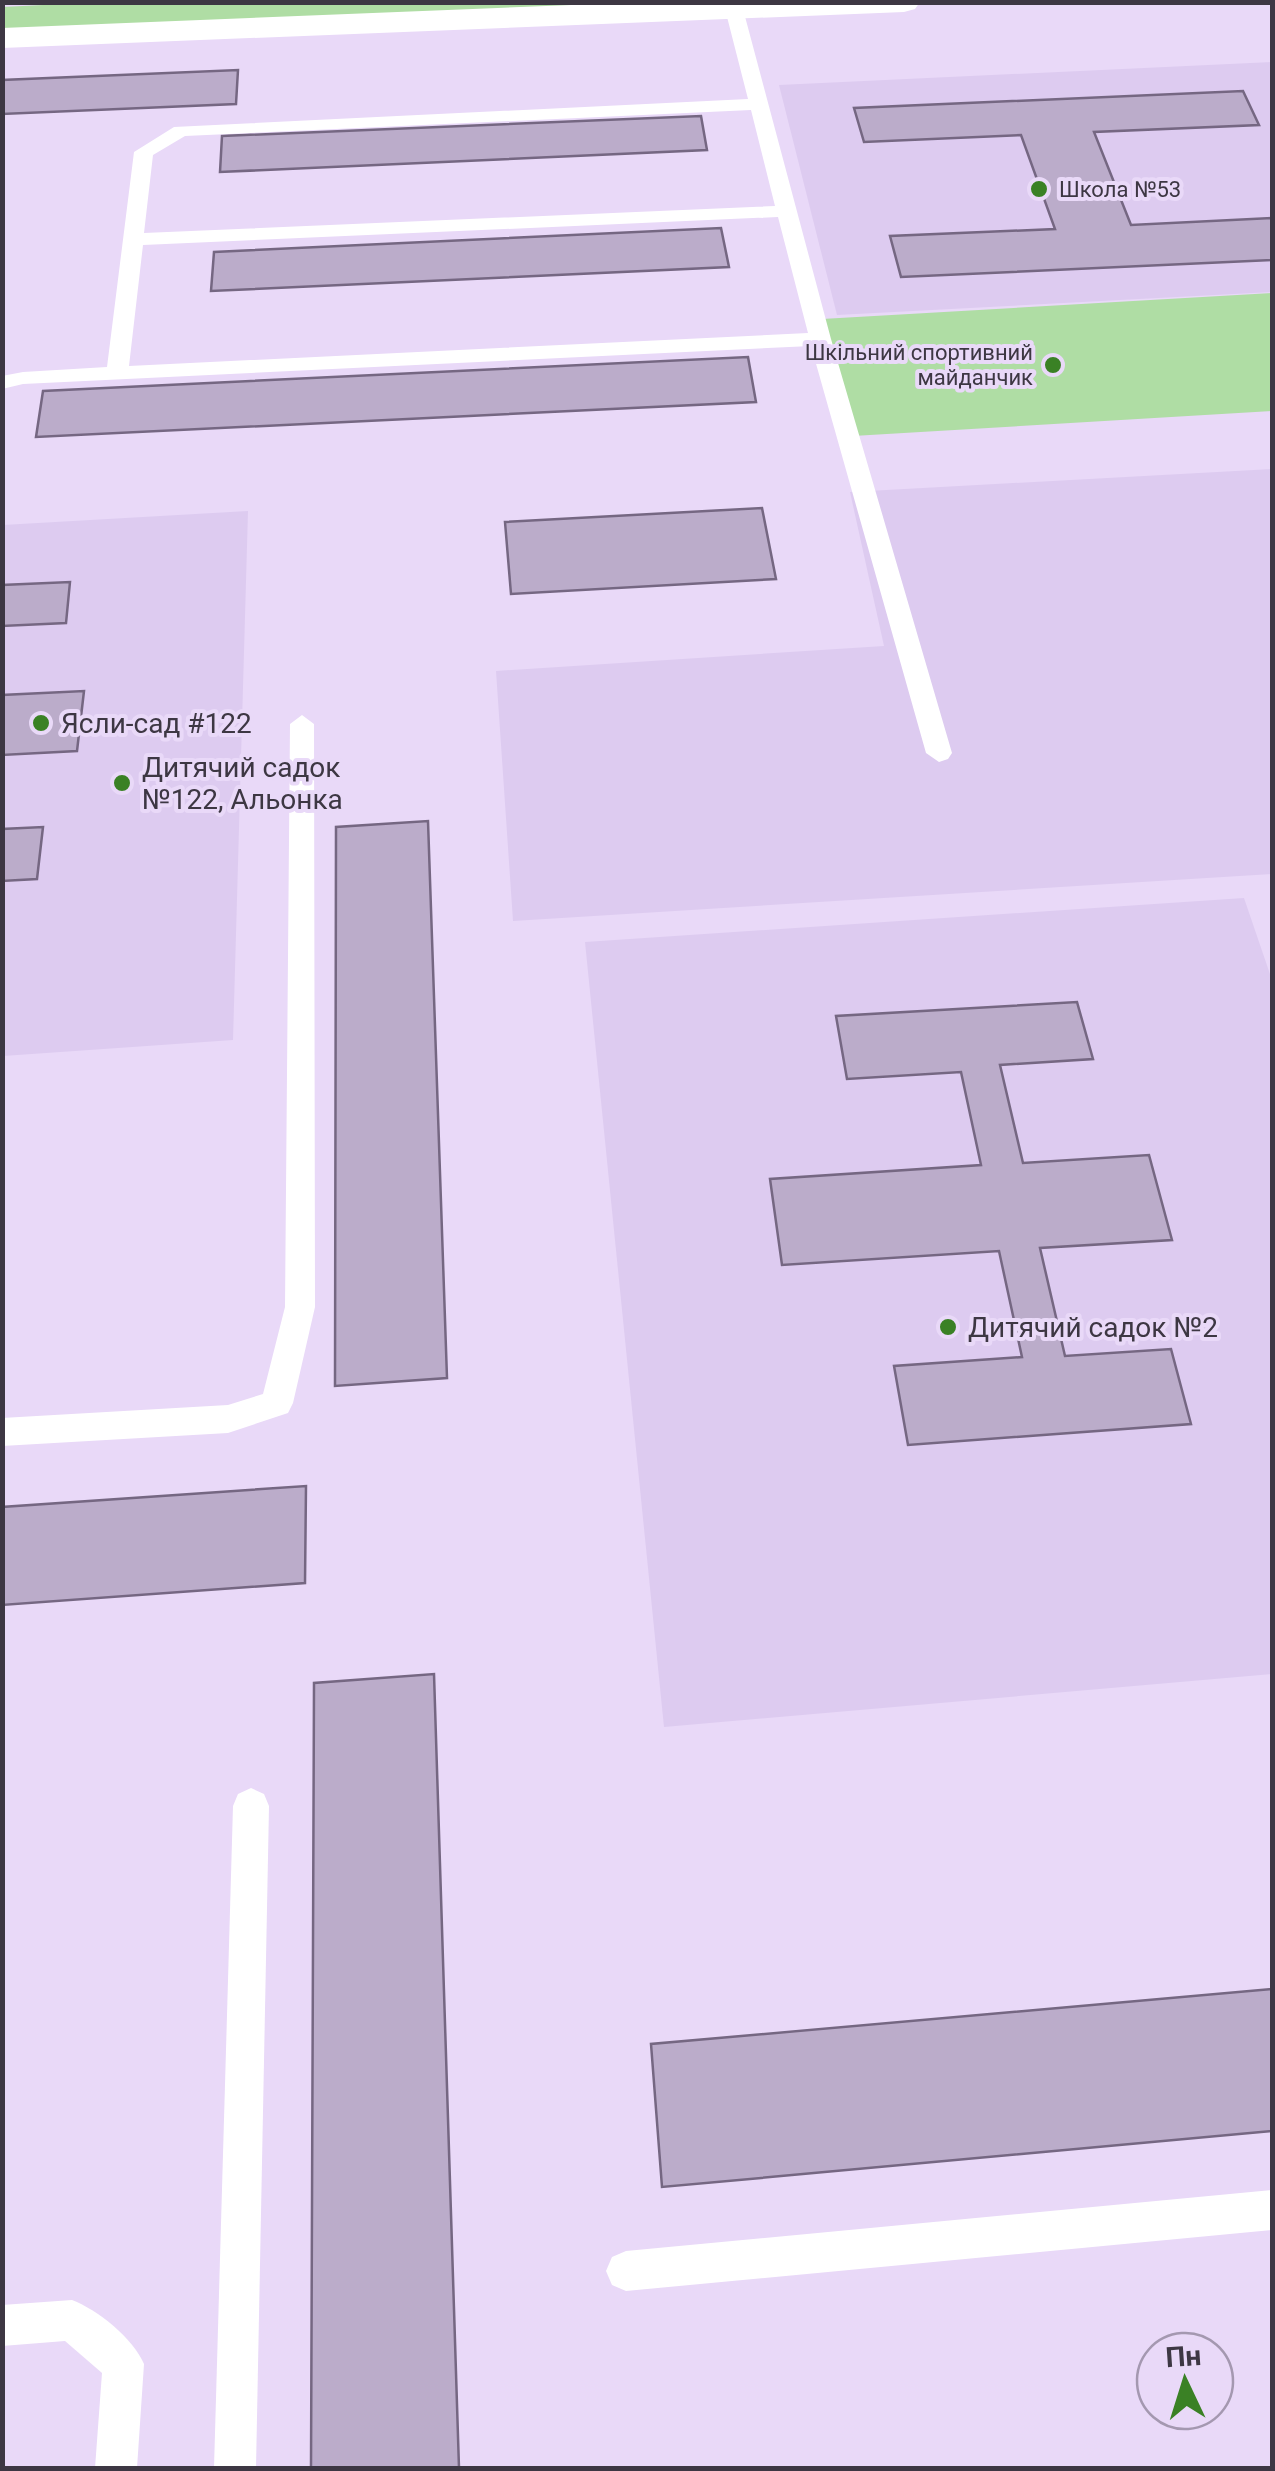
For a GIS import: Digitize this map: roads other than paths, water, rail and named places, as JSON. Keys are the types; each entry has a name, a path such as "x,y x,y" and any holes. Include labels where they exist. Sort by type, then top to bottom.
{"main road":[{"path":"2,38 904,2"}],"lane":[{"path":"734,9 820,339 939,754"},
{"path":"117,374 144,152 181,131 759,104"},
{"path":"133,238 787,211"},
{"path":"2,383 820,339"},
{"path":"2,1432 228,1419 276,1403 300,1307 302,724"},
{"path":"235,2468 251,1806"},
{"path":"626,2271 1272,2210"},
{"path":"2,2326 72,2320 123,2364 116,2468"}],"place":[{"name":"Школа №53","path":"1039,189"},
{"name":"Шкільний спортивний майданчик","path":"1053,365"},
{"name":"Ясли-сад #122","path":"41,723"},
{"name":"Дитячий садок №122, Альонка","path":"122,783"},
{"name":"Дитячий садок №2","path":"948,1327"}]}
